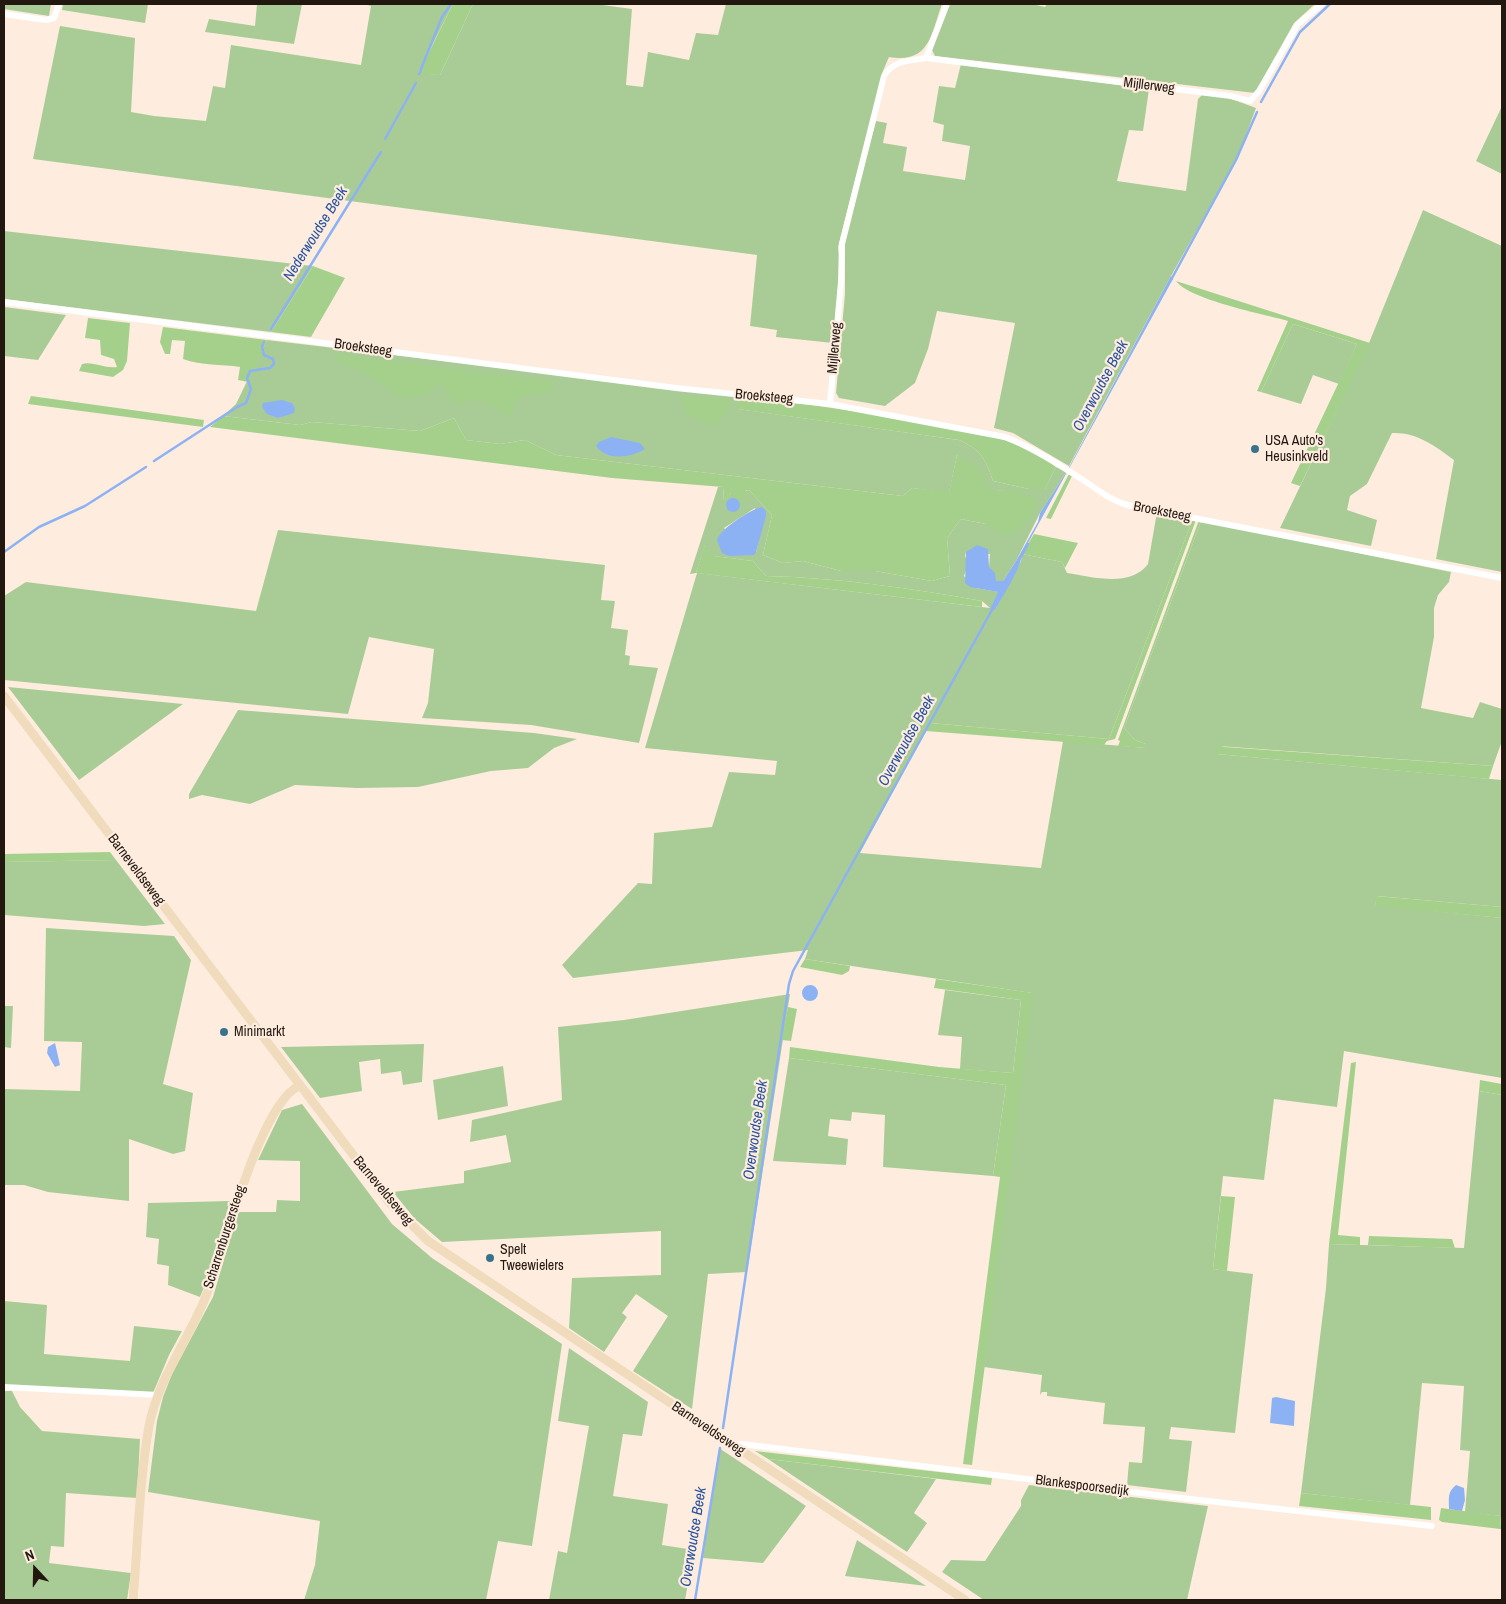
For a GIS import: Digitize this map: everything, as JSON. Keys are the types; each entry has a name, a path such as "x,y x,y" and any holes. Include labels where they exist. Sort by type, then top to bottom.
{"main road":[{"name":"Barneveldseweg","path":"4,696 389,1202 428,1241 965,1600"},
{"name":"Scharrenburgersteeg","path":"133,1600 150,1425 159,1395 178,1350 207,1294 248,1170 280,1103 299,1086"}],"street":[{"path":"4,14 46,20 54,18 59,4"},
{"path":"926,58 947,4"},
{"name":"Mijllerweg","path":"830,404 841,282 842,244 884,76 889,67 896,63 926,58 1231,96 1250,101 1259,91 1298,24 1322,4"},
{"name":"Broeksteeg","path":"4,302 676,388 830,404 1005,437 1041,453 1111,499 1127,505 1502,578"},
{"path":"4,1387 159,1395"},
{"name":"Blankespoorsedijk","path":"732,1446 742,1444 1432,1526"}],"green space":[{"path":"4,4 51,4 49,16 4,9"},
{"path":"63,4 148,4 145,23 62,10"},
{"path":"257,4 302,4 294,44 205,32 209,19 255,26"},
{"path":"363,4 453,4 418,73 440,75 473,4 595,4 632,9 626,85 643,87 648,52 689,60 696,33 718,35 726,4 942,4 931,36 921,51 913,56 903,58 889,57 883,71 838,247 840,265 833,343 776,337 777,330 750,326 757,255 33,159 60,26 135,38 131,112 206,121 213,86 225,88 231,45 361,65 371,6"},
{"path":"453,4 473,4 440,75 418,74"},
{"path":"949,4 1032,4 1045,7 1047,4 1315,4 1294,23 1255,93 935,56 932,50"},
{"path":"961,64 1149,89 1143,131 1129,130 1117,181 1186,191 1198,99 1202,95 1229,98 1256,108 1238,157 1171,276 1069,466 1013,433 994,428 1015,323 937,311 928,349 915,383 885,406 839,398 836,393 845,294 845,239 876,121 887,123 883,143 907,147 903,171 965,180 970,146 942,141 944,125 933,122 939,86 955,88"},
{"path":"1502,106 1502,174 1476,161"},
{"path":"1423,210 1502,246 1502,572 1436,559 1454,460 1418,437 1401,433 1392,433 1367,484 1350,496 1347,510 1377,520 1371,546 1280,528 1369,343"},
{"path":"4,231 313,266 271,332 4,299"},
{"path":"313,266 345,278 311,337 271,332"},
{"path":"1176,281 1370,343 1300,486 1291,483 1357,344 1293,324 1261,392 1257,391 1288,321 1211,300 1184,288"},
{"path":"4,307 66,315 38,360 4,356"},
{"path":"88,318 130,323 127,361 123,370 113,377 79,371 82,364 86,363 117,367 114,359 101,355 100,340 85,338"},
{"path":"1293,324 1357,344 1339,384 1313,375 1301,404 1261,392"},
{"path":"163,327 267,340 248,382 238,380 240,367 204,364 183,359 185,341 172,340 170,354 165,354 160,342"},
{"path":"267,340 739,396 738,409 959,440 982,456 993,481 1029,489 1045,489 1056,467 1067,471 1040,513 1016,561 1003,581 996,581 989,567 990,554 966,552 965,556 968,564 964,576 976,588 999,592 992,605 995,610 1021,561 1022,554 1062,562 1067,573 1099,578 1121,578 1131,576 1148,564 1157,512 1192,521 1109,739 930,723 860,853 1041,868 1063,741 1146,748 1146,744 1135,740 1124,728 1201,521 1451,572 1449,582 1438,595 1434,608 1434,637 1421,708 1473,718 1480,702 1502,709 1502,741 1493,766 1218,746 1217,754 1502,780 1502,907 1377,896 1375,905 1502,918 1502,1078 1344,1051 1337,1107 1274,1099 1264,1180 1223,1176 1213,1269 1253,1274 1235,1433 1171,1427 1169,1439 1192,1441 1186,1492 1127,1485 1129,1462 1142,1463 1145,1427 1103,1424 1105,1403 1047,1396 1047,1392 1042,1392 1040,1395 1042,1375 984,1367 1032,993 805,959 808,950 573,978 562,965 638,883 652,884 654,833 712,827 729,772 775,775 777,761 645,748 697,573 990,608 982,601 902,588 848,581 766,576 753,561 713,556 705,545 696,573 690,574 718,487 723,487 724,501 731,493 749,490 772,515 763,555 783,563 803,561 841,571 875,571 932,581 950,576 947,538 961,519 986,524 1024,497 1002,490 992,492 957,455 949,493 912,488 903,496 556,455 525,440 500,444 466,440 454,418 420,431 312,422 300,425 223,416 236,404","holes":["755,508 759,540 756,552 724,528"]},
{"path":"337,354 556,382 547,393 517,397 510,417 480,399 455,404 439,384 424,396 403,398 359,369 339,363 334,356"},
{"path":"31,396 204,420 203,427 28,404"},
{"path":"681,396 731,399 725,415 714,425 702,422 686,413"},
{"path":"739,396 862,412 999,438 1028,449 1056,467 1045,489 1029,489 993,481 982,456 959,440 737,409"},
{"path":"223,416 300,425 312,422 420,431 454,418 466,440 500,444 525,440 556,455 903,496 912,488 949,492 957,455 983,472 984,482 992,491 1020,492 1024,497 1031,495 1037,504 1032,515 1024,524 1005,537 986,524 961,519 947,538 950,576 932,581 875,571 841,571 803,561 783,563 763,555 772,515 749,490 746,490 746,499 738,499 731,493 724,502 723,487 612,478 210,427"},
{"path":"1069,474 1072,476 1051,519 1046,518"},
{"path":"1196,520 1115,739 1107,741 1104,745 926,731 930,723 1109,739 1192,521"},
{"path":"1199,520 1201,521 1124,728 1135,740 1146,744 1146,748 1118,746 1120,741 1118,740"},
{"path":"278,530 605,565 601,600 615,601 611,628 628,630 625,655 630,656 629,665 658,668 639,743 531,725 422,718 428,703 434,649 369,637 348,714 4,680 4,596 26,582 256,611"},
{"path":"1034,534 1078,543 1065,568 1062,562 1022,554"},
{"path":"705,544 714,556 753,561 766,576 848,581 902,588 982,601 982,607 696,573"},
{"path":"8,687 183,704 79,780"},
{"path":"238,710 534,733 577,739 554,748 528,768 491,771 418,787 357,788 295,785 250,804 202,795 189,799 189,794"},
{"path":"1217,745 1493,766 1489,779 1217,754"},
{"path":"110,852 116,860 4,862 4,854"},
{"path":"116,860 165,924 144,926 4,915 4,862"},
{"path":"1376,896 1502,907 1502,918 1375,906"},
{"path":"46,928 174,936 191,960 163,1084 193,1093 185,1151 173,1154 129,1139 129,1201 48,1192 24,1185 4,1185 4,1089 80,1091 82,1042 44,1041"},
{"path":"805,959 850,966 849,971 842,975 800,967"},
{"path":"936,979 1033,993 972,1465 963,1464 1000,1177 993,1176 1006,1085 789,1058 790,1047 939,1067 1013,1073 1021,1000 934,988"},
{"path":"945,990 1021,1000 1013,1073 960,1069 962,1037 938,1035"},
{"path":"790,994 747,1272 708,1274 692,1409 633,1371 668,1316 636,1294 622,1313 627,1317 604,1352 569,1328 572,1278 661,1275 661,1231 442,1242 415,1219 393,1192 464,1183 464,1171 511,1162 506,1135 470,1142 472,1120 562,1100 558,1027 624,1020"},
{"path":"4,1006 13,1006 11,1048 4,1047"},
{"path":"788,1007 797,1009 791,1041 782,1040"},
{"path":"424,1044 422,1082 403,1085 401,1071 381,1074 380,1059 359,1062 362,1091 320,1098 281,1047"},
{"path":"789,1058 1006,1085 993,1176 883,1167 885,1115 852,1112 851,1121 830,1119 828,1136 848,1139 846,1165 773,1161"},
{"path":"1356,1062 1338,1235 1360,1237 1360,1245 1329,1244 1351,1063"},
{"path":"503,1066 508,1106 438,1120 433,1080"},
{"path":"1480,1080 1502,1084 1502,1095 1479,1091"},
{"path":"1479,1091 1502,1095 1502,1529 1500,1529 1501,1516 1465,1512 1470,1451 1460,1450 1464,1386 1422,1383 1410,1505 1301,1493 1326,1288 1329,1244 1464,1248"},
{"path":"302,1104 392,1224 432,1258 562,1344 532,1546 498,1541 486,1600 304,1600 315,1565 320,1521 148,1492 157,1421 163,1397 172,1374 213,1297 238,1212 276,1212 277,1200 300,1201 300,1161 258,1160 282,1110"},
{"path":"1221,1196 1235,1197 1227,1271 1213,1269"},
{"path":"230,1201 212,1267 200,1297 168,1285 169,1266 157,1264 159,1239 146,1237 148,1203"},
{"path":"1369,1236 1452,1239 1455,1248 1368,1245"},
{"path":"4,1301 47,1305 44,1354 130,1361 134,1326 182,1331 169,1355 153,1393 4,1385"},
{"path":"569,1348 648,1402 642,1436 623,1434 613,1496 668,1504 662,1545 694,1550 685,1600 549,1600 558,1551 567,1553 589,1426 558,1421"},
{"path":"4,1391 12,1391 20,1407 42,1431 140,1439 137,1498 66,1493 64,1547 51,1546 49,1563 131,1573 127,1600 4,1600"},
{"path":"719,1448 806,1506 763,1563 703,1558"},
{"path":"755,1451 992,1478 991,1485 768,1459"},
{"path":"768,1459 936,1479 914,1513 927,1523 907,1552"},
{"path":"1029,1485 1208,1506 1187,1600 984,1600 942,1572 951,1560 985,1561 1021,1506 1021,1500"},
{"path":"1301,1493 1431,1507 1431,1520 1299,1506"},
{"path":"1441,1508 1501,1516 1500,1529 1442,1522 1439,1520"},
{"path":"857,1540 926,1586 845,1576"}],"water":[{"path":"1171,276 1173,279 1022,554 1011,582 995,610 990,609 998,592 970,587 965,583 966,552 977,545 988,549 989,567 995,573 996,581 1003,581 1038,522 1040,513 1067,471"},
{"path":"282,400 292,403 295,408 294,413 278,418 267,414 262,407 263,403"},
{"path":"611,437 640,443 645,449 619,457 600,451 596,446 599,442"},
{"path":"730,498 736,498 740,505 736,512 730,512 726,508 726,502"},
{"path":"762,507 766,511 766,516 754,555 729,556 722,553 717,540 724,530 736,520"},
{"path":"810,985 818,993 810,1001 802,993"},
{"path":"55,1043 60,1065 55,1067 47,1053 48,1047"},
{"path":"1276,1397 1295,1401 1294,1426 1270,1423 1272,1398"},
{"path":"1456,1485 1464,1488 1465,1500 1462,1511 1449,1509 1450,1493"}],"waterway":[{"name":"Nederwoudse Beek","path":"419,74 442,17 451,4"},
{"name":"Overwoudse Beek","path":"1261,102 1300,32 1330,4"},
{"name":"Nederwoudse Beek","path":"385,139 416,83"},
{"name":"Overwoudse Beek","path":"1171,280 1236,160 1257,112"},
{"name":"Nederwoudse Beek","path":"271,329 381,152"},
{"name":"Nederwoudse Beek","path":"154,461 246,403 251,389 247,378 250,371 270,368 274,364 273,359 264,355 262,347 264,342"},
{"name":"Nederwoudse Beek","path":"4,552 39,527 85,506 146,467"},
{"name":"Overwoudse Beek","path":"1021,557 1028,544"},
{"name":"Overwoudse Beek","path":"723,1428 789,984 793,971 993,608"},
{"name":"Overwoudse Beek","path":"695,1600 720,1448"}],"place":[{"name":"USA Auto's Heusinkveld","path":"1255,449"},
{"name":"Minimarkt","path":"224,1032"},
{"name":"Spelt Tweewielers","path":"490,1258"}]}
